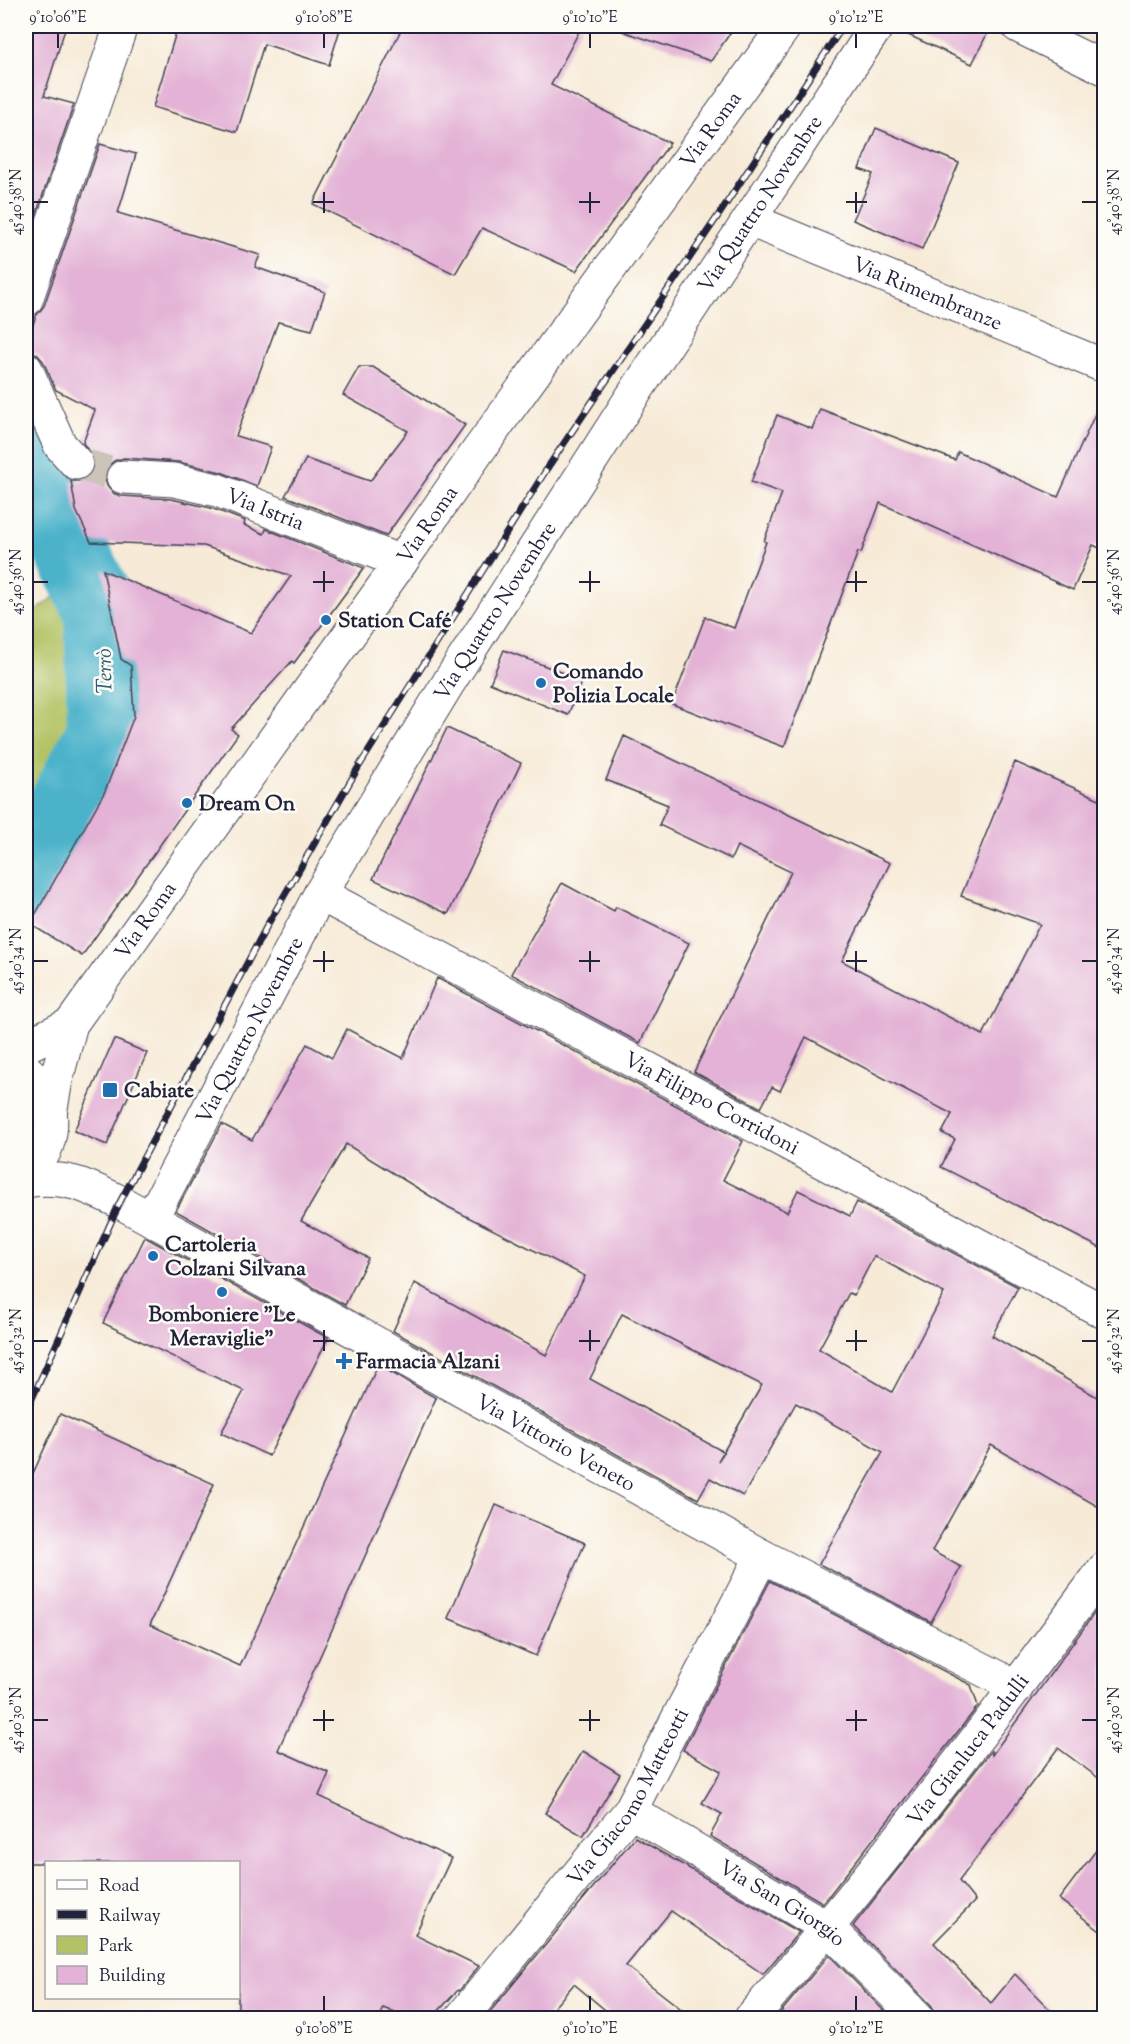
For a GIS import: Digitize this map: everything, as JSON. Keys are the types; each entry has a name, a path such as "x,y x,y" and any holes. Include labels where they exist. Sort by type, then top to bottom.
{"street":[{"path":"26,300 121,26"},
{"name":"Via Roma","path":"26,1175 34,1169 46,1149 56,1080 71,1024 484,442 785,26"},
{"name":"Via Quattro Novembre","path":"151,1219 320,894 449,682 630,400 878,26"},
{"path":"1018,26 1104,68"},
{"name":"Via Rimembranze","path":"750,220 1104,366"},
{"path":"26,369 60,445 76,463"},
{"name":"Via Istria","path":"123,477 174,480 217,490 401,561"},
{"name":"Via Filippo Corridoni","path":"320,894 1104,1312"},
{"name":"Via Roma","path":"26,1046 71,1024"},
{"name":"Via Vittorio Veneto","path":"26,1070 39,1082 49,1103 51,1120 63,1155 74,1172 98,1191"},
{"name":"Via Vittorio Veneto","path":"26,1181 43,1178 70,1180 98,1191 762,1556 1017,1687"},
{"name":"Via Giacomo Matteotti","path":"461,2019 630,1811 762,1556"},
{"name":"Via Gianluca Padulli","path":"750,2019 828,1928 1017,1687 1104,1569"},
{"name":"Via San Giorgio","path":"630,1811 828,1928 918,2019"}],"green space":[{"path":"72,583 87,642 91,685 88,727 84,746 73,775 26,859 26,619"}],"building":[{"path":"26,26 66,26 44,96 74,104 26,244"},
{"path":"178,26 341,26 329,65 264,44 237,132 153,107"},
{"path":"403,26 582,26 551,85 670,143 576,271 482,228 455,274 313,204"},
{"path":"623,26 735,26 711,61 622,31"},
{"path":"895,26 991,26 972,64 895,29"},
{"path":"876,128 959,163 922,249 853,220 873,174 859,169"},
{"path":"100,144 136,154 118,213 260,255 255,267 325,292 312,330 278,322 236,436 271,447 257,486 221,472 178,462 124,458 114,461 107,467 104,476 107,486 113,493 121,496 171,499 211,508 245,521 244,525 264,534 266,529 364,568 294,663 292,661 231,729 238,734 82,956 30,924 105,791 134,716 131,666 121,659 103,570 251,633 291,576 204,546 91,542 76,510 71,481 79,481 88,477 94,469 94,459 83,443 95,410 56,390 43,361 37,354 30,351 26,344 36,316 44,306"},
{"path":"359,367 373,367 465,425 386,536 285,496 306,459 370,481 408,431 343,395"},
{"path":"1104,394 1104,550 1093,545 1073,590 880,503 861,553 858,552 784,747 672,704 705,617 734,628 766,542 764,541 782,493 751,482 777,415 812,429 820,409 955,460 958,452 1058,497"},
{"path":"504,650 582,680 568,715 490,683"},
{"path":"447,728 521,763 448,914 373,879"},
{"path":"624,736 890,863 842,961 983,1035 1040,924 961,896 1015,762 1104,801 1104,1250 941,1167 955,1139 942,1133 952,1114 806,1037 780,1091 772,1087 761,1108 694,1072 791,872 737,846 731,859 659,825 668,805 606,780"},
{"path":"562,883 614,911 616,907 689,943 640,1043 511,974"},
{"path":"437,978 743,1141 723,1180 787,1212 798,1190 850,1216 857,1202 1018,1287 992,1336 1104,1401 1104,1510 991,1445 932,1551 961,1567 931,1622 819,1564 883,1452 796,1403 743,1496 710,1478 698,1499 393,1331 415,1283 546,1355 585,1276 448,1207 346,1144 301,1221 368,1258 345,1305 176,1211 222,1124 252,1140 307,1044 332,1058 347,1029 403,1058","holes":["874,1256 944,1293 892,1392 819,1349 849,1293 854,1295","622,1314 762,1385 723,1452 590,1379"]},
{"path":"114,1039 147,1053 107,1145 74,1131"},
{"path":"145,1237 328,1338 269,1456 221,1433 244,1391 103,1323"},
{"path":"378,1365 436,1398 278,1750 329,1773 319,1796 451,1858 415,1935 479,1966 459,1991 431,2019 411,2019 383,2008 378,2019 238,2019 240,1861 45,1861 45,1863 26,1863 26,1489 60,1414 214,1484 150,1625 240,1666"},
{"path":"496,1505 585,1543 536,1656 448,1618"},
{"path":"770,1581 971,1685 978,1706 823,1903 710,1836 722,1814 702,1803 721,1771 683,1750"},
{"path":"1104,1600 1104,1782 1058,1748 959,1881 975,1901 934,1943 991,2003 1015,1974 1059,2019 936,2019 936,2013 931,2005 853,1926 991,1751 992,1755"},
{"path":"583,1751 620,1774 583,1836 545,1813"},
{"path":"635,1837 799,1932 763,1974 671,1911 626,1966 694,2019 616,2019 574,1984 544,2019 497,2019 489,2013"},
{"path":"1104,1840 1104,1934 1059,1899"},
{"path":"829,1955 892,2019 775,2019"}],"waterway":[{"name":"Terrò","path":"26,459 101,610 104,731 26,881"}],"tunnel":[{"path":"76,463 123,477"}],"railway":[{"path":"26,1412 120,1202 269,922 358,768 550,464 843,26"}],"place":[{"name":"Station Café","path":"326,620"},
{"name":"Comando Polizia Locale","path":"541,683"},
{"name":"Dream On","path":"187,803"},
{"name":"Cabiate","path":"110,1090"},
{"name":"Cartoleria Colzani Silvana","path":"153,1256"},
{"name":"Bomboniere \"Le Meraviglie\"","path":"222,1292"},
{"name":"Farmacia Alzani","path":"344,1361"}]}
